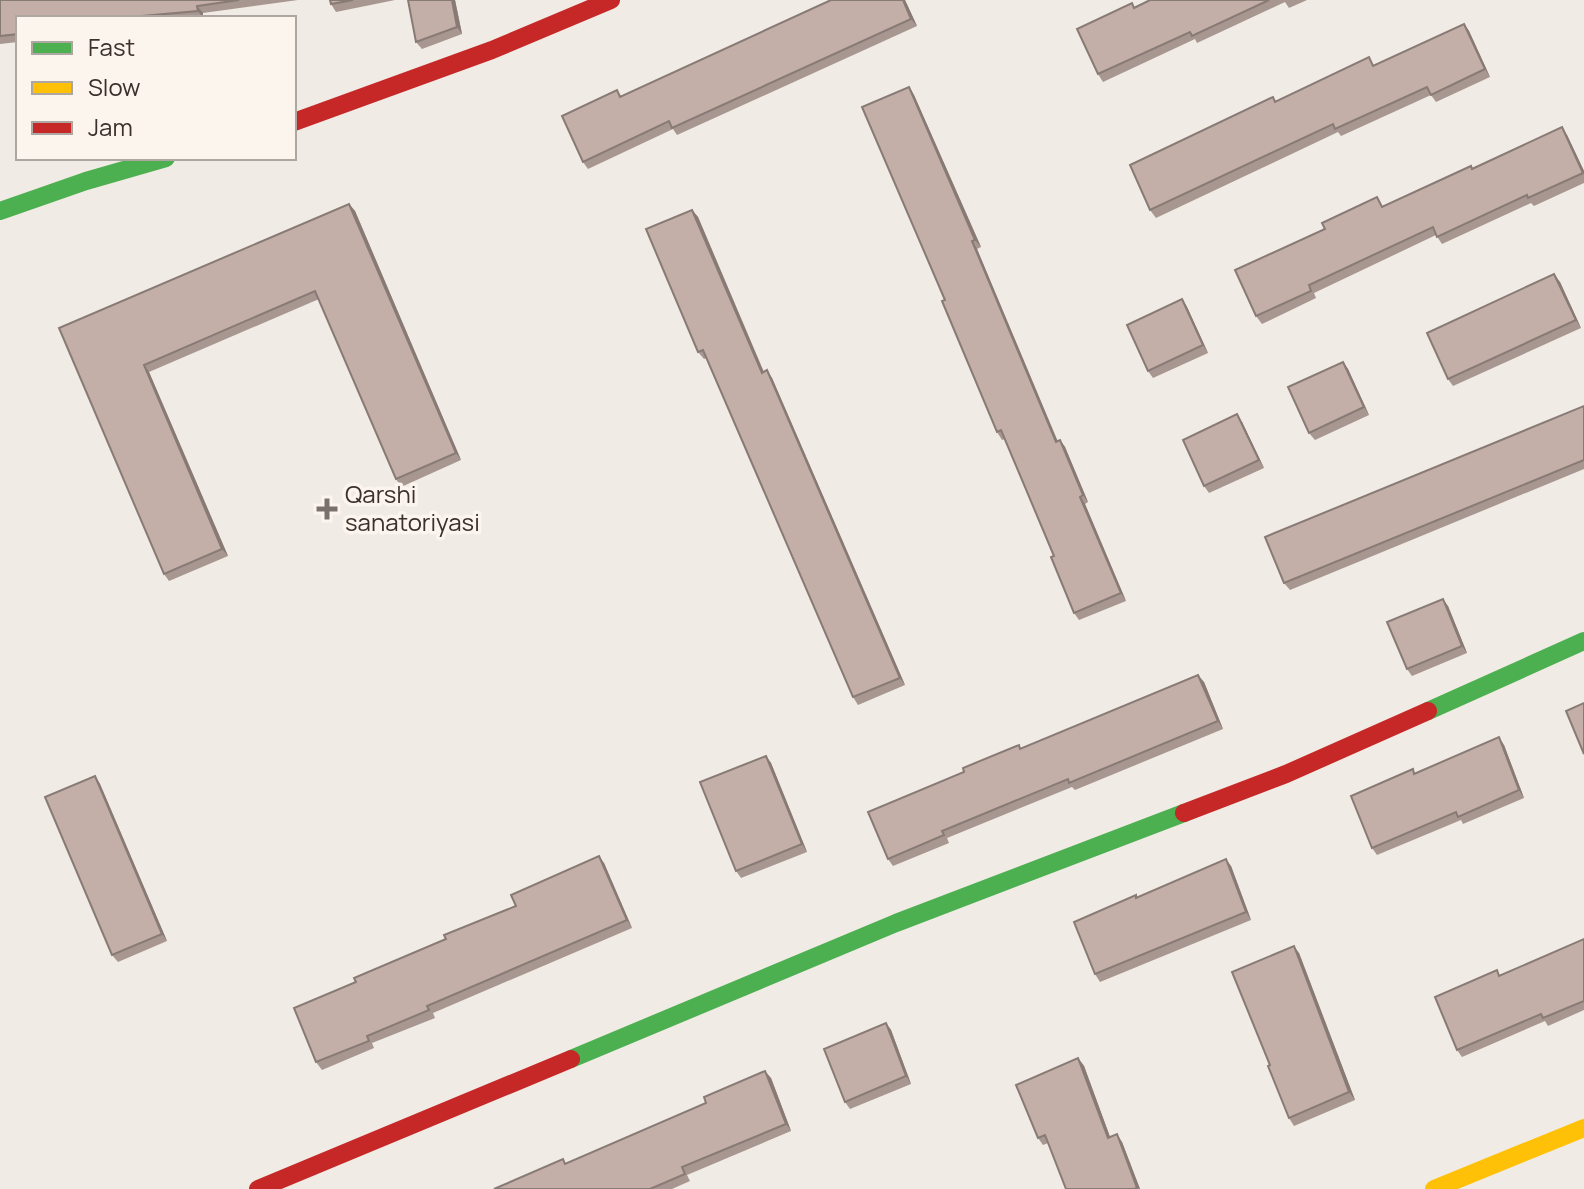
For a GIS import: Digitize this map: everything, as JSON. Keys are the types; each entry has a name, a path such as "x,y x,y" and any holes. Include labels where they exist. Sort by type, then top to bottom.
{"street":[{"path":"296,121 492,50 611,0"},
{"path":"0,211 159,160"},
{"path":"258,1189 896,923 1286,774 1584,641"},
{"path":"1434,1189 1584,1128"}],"building":[{"path":"0,0 239,0 197,6 198,11 142,16 16,16 16,34 0,36"},
{"path":"330,0 353,0 331,4"},
{"path":"408,0 452,0 457,27 416,42"},
{"path":"831,0 903,0 911,19 672,128 669,121 583,162 562,116 617,90 620,97"},
{"path":"1150,0 1269,0 1192,36 1190,32 1098,74 1077,29 1132,3 1134,8"},
{"path":"1464,24 1485,69 1431,95 1427,87 1335,129 1333,124 1150,210 1130,165 1273,97 1275,102 1369,57 1373,66"},
{"path":"909,87 975,240 972,241 1056,442 1060,440 1083,495 1080,497 1121,593 1074,613 1051,557 1054,556 1001,430 997,432 942,301 945,300 862,107"},
{"path":"1562,127 1583,173 1437,237 1433,227 1309,285 1311,291 1256,316 1235,270 1325,229 1322,223 1377,197 1382,207"},
{"path":"349,204 456,453 396,479 315,291 144,365 222,549 164,574 59,328"},
{"path":"692,210 762,373 767,370 900,678 853,697 703,350 698,352 646,229"},
{"path":"1554,274 1576,320 1448,379 1427,333"},
{"path":"1182,299 1203,345 1148,371 1127,325"},
{"path":"1343,362 1364,407 1309,433 1288,387"},
{"path":"1584,406 1584,460 1284,583 1265,537"},
{"path":"1237,414 1259,460 1204,486 1183,440"},
{"path":"1443,599 1462,646 1407,669 1387,622"},
{"path":"1198,675 1218,721 1069,783 1068,779 942,831 944,835 888,859 868,812 964,772 963,768 1019,745 1020,749"},
{"path":"1584,703 1584,754 1566,711"},
{"path":"1499,737 1519,790 1458,817 1456,812 1372,848 1351,796 1413,769 1414,774"},
{"path":"766,756 802,844 736,871 700,782"},
{"path":"95,776 162,934 112,955 45,797"},
{"path":"599,856 627,920 427,1006 429,1010 367,1036 369,1041 316,1062 294,1008 356,982 354,978 446,939 444,935 516,906 511,895"},
{"path":"1226,859 1246,912 1095,974 1074,922"},
{"path":"1584,939 1584,1001 1543,1018 1541,1014 1457,1050 1435,997 1497,970 1499,976"},
{"path":"1294,946 1349,1092 1289,1118 1232,972"},
{"path":"886,1023 906,1076 845,1102 824,1049"},
{"path":"1078,1058 1108,1138 1117,1134 1137,1188 1066,1189 1045,1135 1038,1138 1016,1085"},
{"path":"765,1071 786,1124 682,1167 685,1174 650,1189 494,1189 563,1159 565,1164 706,1103 704,1097"}],"traffic: fast":[{"path":"0,211 159,160"},
{"path":"1428,711 1584,641"},
{"path":"571,1059 896,923 1184,813"}],"traffic: slow":[{"path":"1434,1189 1584,1128"}],"traffic: jam":[{"path":"296,121 492,50 611,0"},
{"path":"1184,813 1286,774 1428,711"},
{"path":"258,1189 571,1059"}],"place":[{"name":"Qarshi sanatoriyasi","path":"327,509"}]}
